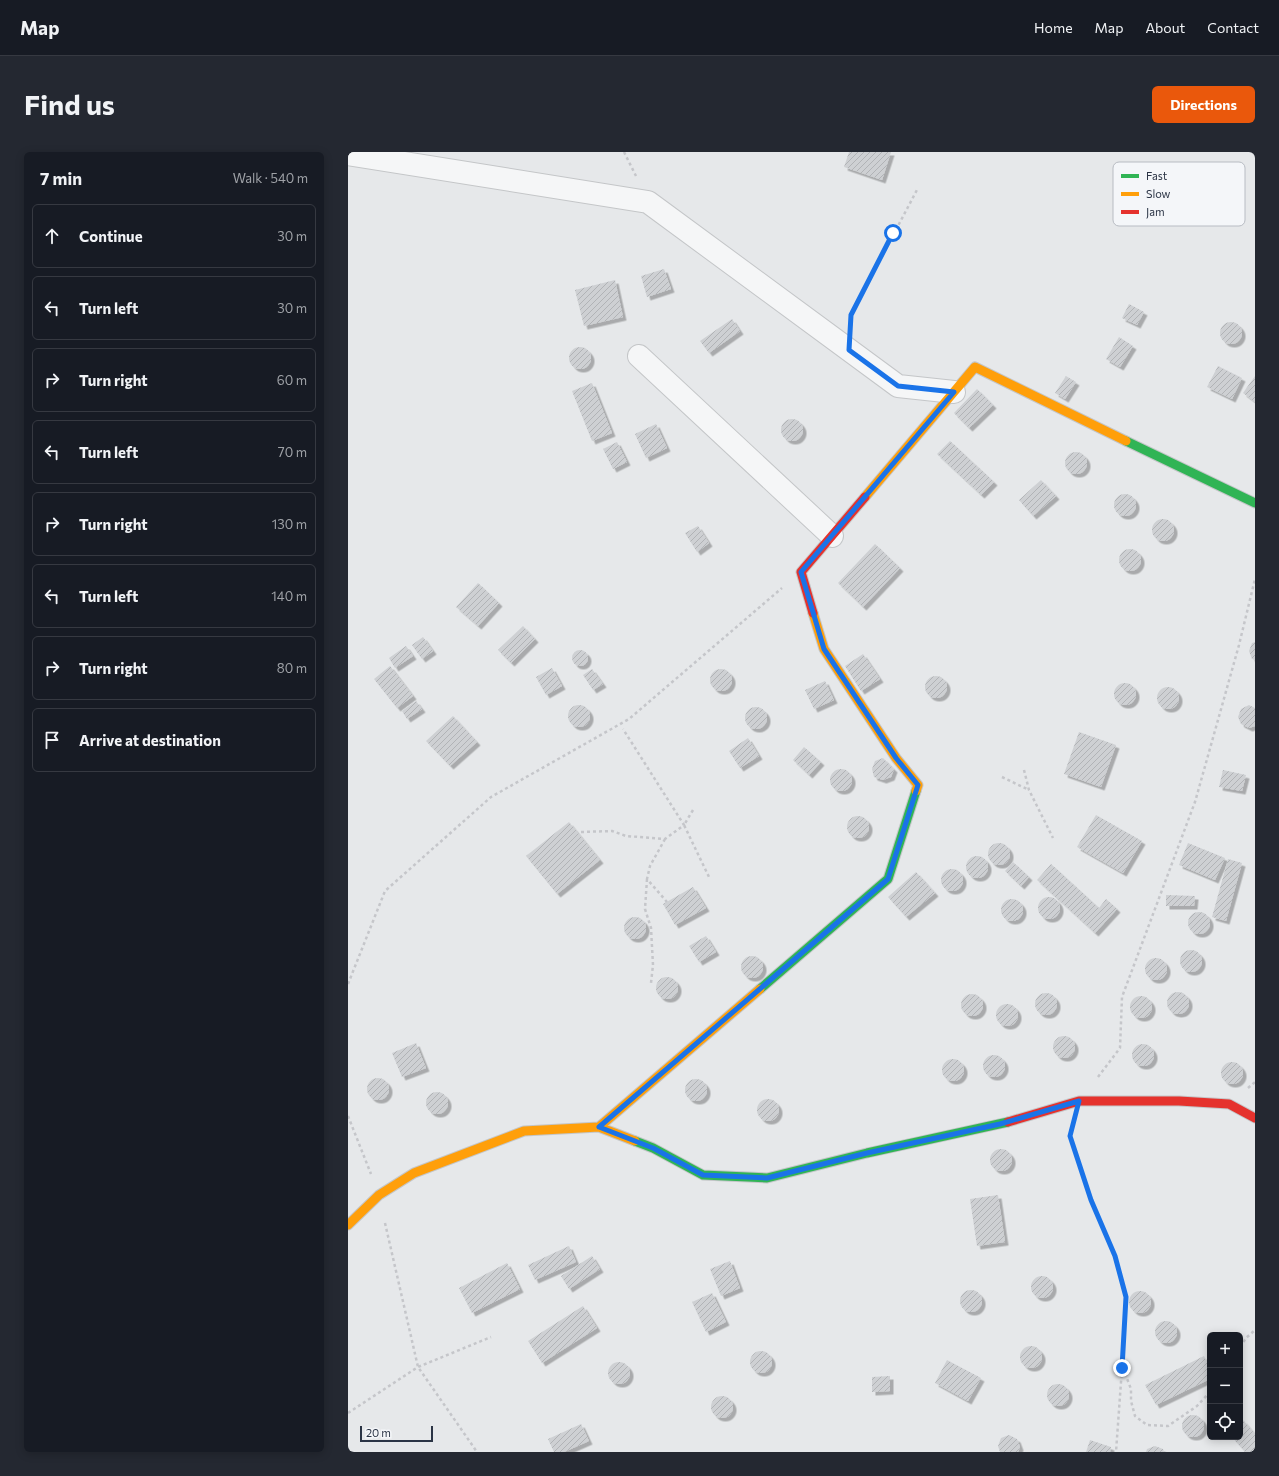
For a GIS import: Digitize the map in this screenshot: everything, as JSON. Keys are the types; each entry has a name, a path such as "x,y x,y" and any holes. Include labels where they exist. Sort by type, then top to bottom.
{"street":[{"path":"348,154 648,202 898,386 954,392"},
{"path":"639,356 832,536"},
{"path":"599,1127 888,879 918,785 896,758 824,649 801,572 975,367 1255,503"},
{"path":"348,1225 379,1195 414,1173 524,1131 599,1127 653,1148 703,1175 767,1178 867,1153 1000,1124 1079,1101 1179,1101 1229,1104 1255,1118"}],"path":[{"path":"849,350 851,315 918,188"},
{"path":"348,984 385,891 491,797 629,720 801,572"},
{"path":"1116,1452 1126,1297 1115,1256 1091,1200 1070,1136 1079,1101 1120,1048 1122,998 1195,802 1239,645 1255,579"},
{"path":"623,729 684,825 709,877"},
{"path":"1024,770 1029,790 1053,838"},
{"path":"1002,776 1029,790"},
{"path":"651,983 653,965 651,928 645,909 647,879 650,866 665,839 684,825 693,810"},
{"path":"581,832 612,831 626,836 665,839"},
{"path":"647,879 667,902"},
{"path":"348,1116 379,1195 418,1367 477,1452"},
{"path":"1243,1342 1255,1330"},
{"path":"348,1413 418,1367 491,1337"},
{"path":"1122,1368 1131,1389 1131,1401 1135,1416 1147,1425 1168,1426 1197,1406 1207,1395"}],"building":[{"path":"849,152 891,152 882,180 844,167"},
{"path":"664,269 671,289 647,297 641,276"},
{"path":"615,280 623,317 584,326 575,290"},
{"path":"1129,304 1144,312 1137,325 1122,318"},
{"path":"732,319 740,331 709,353 700,341"},
{"path":"1231,322 1239,325 1242,333 1239,341 1231,344 1223,341 1220,333 1223,325"},
{"path":"1119,337 1133,346 1120,367 1106,359"},
{"path":"580,347 588,350 591,358 588,366 580,369 572,366 569,358 572,350"},
{"path":"1218,366 1242,378 1232,399 1207,387"},
{"path":"1066,376 1076,382 1065,399 1055,393"},
{"path":"1255,376 1255,402 1243,393"},
{"path":"592,383 612,433 592,441 572,391"},
{"path":"977,389 993,405 969,428 954,413"},
{"path":"792,419 800,422 803,430 800,438 792,441 784,438 781,430 784,422"},
{"path":"656,424 667,448 646,458 635,434"},
{"path":"950,441 994,482 981,495 937,454"},
{"path":"617,442 627,462 613,469 603,449"},
{"path":"1076,452 1084,455 1087,463 1084,471 1076,474 1068,471 1065,463 1068,455"},
{"path":"1041,480 1056,496 1033,516 1019,500"},
{"path":"1125,494 1133,497 1136,505 1133,513 1125,516 1117,513 1114,505 1117,497"},
{"path":"1163,519 1171,522 1174,530 1171,538 1163,541 1155,538 1152,530 1155,522"},
{"path":"698,526 709,543 697,552 685,533"},
{"path":"875,544 900,568 863,607 838,583"},
{"path":"1130,549 1138,552 1141,560 1138,568 1130,571 1122,568 1119,560 1122,552"},
{"path":"478,583 499,603 478,626 456,607"},
{"path":"523,626 535,639 511,663 498,650"},
{"path":"423,637 433,651 422,659 412,645"},
{"path":"1255,642 1255,660 1252,659 1249,651 1252,643"},
{"path":"406,646 413,656 395,668 389,658"},
{"path":"577,650 583,650 588,655 586,664 583,666 577,666 572,661 572,655"},
{"path":"863,654 880,679 861,691 845,666"},
{"path":"390,666 413,696 397,708 374,679"},
{"path":"552,668 562,686 546,695 536,677"},
{"path":"592,669 603,684 593,690 583,675"},
{"path":"721,669 729,672 732,680 729,688 721,691 713,688 710,680 713,672"},
{"path":"936,676 944,679 947,687 944,695 936,698 928,695 925,687 928,679"},
{"path":"825,681 834,700 814,709 805,690"},
{"path":"1125,683 1133,686 1136,694 1133,702 1125,705 1117,702 1114,694 1117,686"},
{"path":"1168,687 1176,690 1179,698 1176,706 1168,709 1160,706 1157,698 1160,690"},
{"path":"416,701 422,709 407,719 402,711"},
{"path":"579,705 587,708 590,716 587,724 579,727 571,724 568,716 571,708"},
{"path":"1249,705 1255,708 1255,726 1249,728 1241,724 1238,717 1241,709"},
{"path":"756,707 764,710 767,718 764,726 756,729 748,726 745,718 748,710"},
{"path":"453,716 477,742 450,766 426,741"},
{"path":"1079,732 1116,745 1101,787 1064,774"},
{"path":"748,738 759,756 740,768 729,751"},
{"path":"804,747 821,762 809,775 793,760"},
{"path":"883,758 894,769 891,777 883,780 874,777 872,769 875,761"},
{"path":"841,769 849,772 852,780 849,788 841,791 833,788 830,780 833,772"},
{"path":"1223,770 1246,775 1242,791 1219,787"},
{"path":"1096,815 1142,841 1123,873 1077,847"},
{"path":"858,816 866,819 869,827 866,835 858,838 850,835 847,827 850,819"},
{"path":"569,822 600,860 557,894 526,856"},
{"path":"999,843 1007,846 1010,854 1007,862 999,865 991,862 988,854 991,846"},
{"path":"1188,843 1225,858 1215,880 1179,865"},
{"path":"977,856 985,859 988,867 985,875 977,878 969,875 966,867 969,859"},
{"path":"1228,859 1242,863 1226,921 1212,917"},
{"path":"1013,862 1029,877 1021,886 1005,871"},
{"path":"1051,864 1099,908 1106,899 1117,909 1095,933 1037,880"},
{"path":"952,869 960,872 963,880 960,888 952,891 944,888 941,880 944,872"},
{"path":"916,872 935,893 906,917 888,897"},
{"path":"693,887 706,908 675,925 663,904"},
{"path":"1166,895 1195,896 1194,906 1166,906"},
{"path":"1049,897 1057,900 1060,908 1057,916 1049,919 1041,916 1038,908 1041,900"},
{"path":"1012,899 1020,902 1023,910 1020,918 1012,921 1004,918 1001,910 1004,902"},
{"path":"1199,912 1207,915 1210,923 1207,931 1199,934 1191,931 1188,923 1191,915"},
{"path":"635,917 643,920 646,928 643,936 635,939 627,936 624,928 627,920"},
{"path":"706,936 716,952 699,962 689,946"},
{"path":"1191,950 1199,953 1202,961 1199,969 1191,972 1183,969 1180,961 1183,953"},
{"path":"752,956 760,959 763,967 760,975 752,978 744,975 741,967 744,959"},
{"path":"1156,958 1164,961 1167,969 1164,977 1156,980 1148,977 1145,969 1148,961"},
{"path":"667,977 675,980 678,988 675,996 667,999 659,996 656,988 659,980"},
{"path":"1178,992 1186,995 1189,1003 1186,1011 1178,1014 1170,1011 1167,1003 1170,995"},
{"path":"1046,993 1054,996 1057,1004 1054,1012 1046,1015 1038,1012 1035,1004 1038,996"},
{"path":"972,994 980,997 983,1005 980,1013 972,1016 964,1013 961,1005 964,997"},
{"path":"1141,996 1149,999 1152,1007 1149,1015 1141,1018 1133,1015 1130,1007 1133,999"},
{"path":"1007,1004 1015,1007 1018,1015 1015,1023 1007,1026 999,1023 996,1015 999,1007"},
{"path":"1064,1036 1068,1037 1074,1043 1074,1051 1068,1057 1064,1058 1060,1057 1054,1051 1053,1047 1054,1043 1060,1037"},
{"path":"416,1043 426,1068 402,1077 392,1053"},
{"path":"1143,1044 1151,1047 1154,1055 1151,1063 1143,1066 1135,1063 1132,1055 1135,1047"},
{"path":"994,1055 1002,1058 1005,1066 1002,1074 994,1077 986,1074 983,1066 986,1058"},
{"path":"953,1059 961,1062 964,1070 961,1078 953,1081 945,1078 942,1070 945,1062"},
{"path":"1232,1062 1240,1065 1243,1073 1240,1081 1232,1084 1224,1081 1221,1073 1224,1065"},
{"path":"378,1078 386,1081 389,1089 386,1097 378,1100 370,1097 367,1089 370,1081"},
{"path":"696,1079 704,1082 707,1090 704,1098 696,1101 688,1098 685,1090 688,1082"},
{"path":"437,1092 441,1093 447,1099 447,1107 441,1113 437,1114 433,1113 427,1107 426,1103 427,1099 433,1093"},
{"path":"768,1099 776,1102 779,1110 776,1118 768,1121 760,1118 757,1110 760,1102"},
{"path":"1001,1149 1009,1152 1012,1160 1009,1168 1001,1171 993,1168 990,1160 993,1152"},
{"path":"998,1195 1005,1242 977,1246 970,1199"},
{"path":"569,1246 576,1262 535,1280 528,1265"},
{"path":"592,1256 600,1269 569,1289 561,1276"},
{"path":"730,1261 740,1288 721,1296 710,1269"},
{"path":"507,1263 520,1289 472,1313 459,1288"},
{"path":"1042,1276 1050,1279 1053,1287 1050,1295 1042,1298 1034,1295 1031,1287 1034,1279"},
{"path":"971,1290 979,1293 982,1301 979,1309 971,1312 963,1309 960,1301 963,1293"},
{"path":"1140,1291 1148,1294 1151,1302 1148,1310 1140,1313 1132,1310 1129,1302 1132,1294"},
{"path":"712,1293 726,1322 706,1332 692,1302"},
{"path":"583,1306 597,1328 542,1363 528,1341"},
{"path":"1166,1321 1174,1324 1177,1332 1174,1340 1166,1343 1158,1340 1155,1332 1158,1324"},
{"path":"1031,1346 1039,1349 1042,1357 1039,1365 1031,1368 1023,1365 1020,1357 1023,1349"},
{"path":"761,1351 769,1354 772,1362 769,1370 761,1373 753,1370 750,1362 753,1354"},
{"path":"1204,1356 1207,1362 1207,1380 1156,1405 1145,1385"},
{"path":"947,1360 981,1378 968,1401 935,1383"},
{"path":"619,1362 627,1365 630,1373 627,1381 619,1384 611,1381 608,1373 611,1365"},
{"path":"890,1376 890,1391 872,1392 872,1377"},
{"path":"1058,1384 1066,1387 1069,1395 1066,1403 1058,1406 1050,1403 1047,1395 1050,1387"},
{"path":"722,1396 730,1399 733,1407 730,1415 722,1418 714,1415 711,1407 714,1399"},
{"path":"1193,1415 1201,1418 1204,1426 1201,1434 1193,1437 1185,1434 1182,1426 1185,1418"},
{"path":"1243,1420 1255,1434 1255,1450 1252,1452 1245,1452 1235,1440 1243,1440"},
{"path":"581,1424 589,1441 564,1452 554,1452 548,1439"},
{"path":"1009,1435 1017,1439 1020,1447 1018,1452 1000,1452 998,1446 1001,1438"},
{"path":"1090,1440 1111,1447 1110,1452 1086,1452"},
{"path":"1155,1446 1163,1449 1164,1452 1146,1452 1147,1449"}],"traffic: fast":[{"path":"1126,441 1255,503"},
{"path":"760,989 888,879 916,791"},
{"path":"635,1141 653,1148 703,1175 767,1178 867,1153 1008,1122"}],"traffic: slow":[{"path":"865,497 975,367 1126,441"},
{"path":"813,613 824,649 896,758 918,785 916,791"},
{"path":"599,1127 760,989"},
{"path":"348,1225 379,1195 414,1173 524,1131 599,1127 635,1141"}],"traffic: jam":[{"path":"813,613 801,572 865,497"},
{"path":"1008,1122 1079,1101 1179,1101 1229,1104 1255,1118"}],"route":[{"path":"893,233 851,315 849,350 898,386 954,392 801,572 824,649 896,758 918,785 888,879 599,1127 653,1148 703,1175 767,1178 867,1153 1000,1124 1079,1101 1070,1136 1091,1200 1115,1256 1126,1297 1122,1368"}]}
